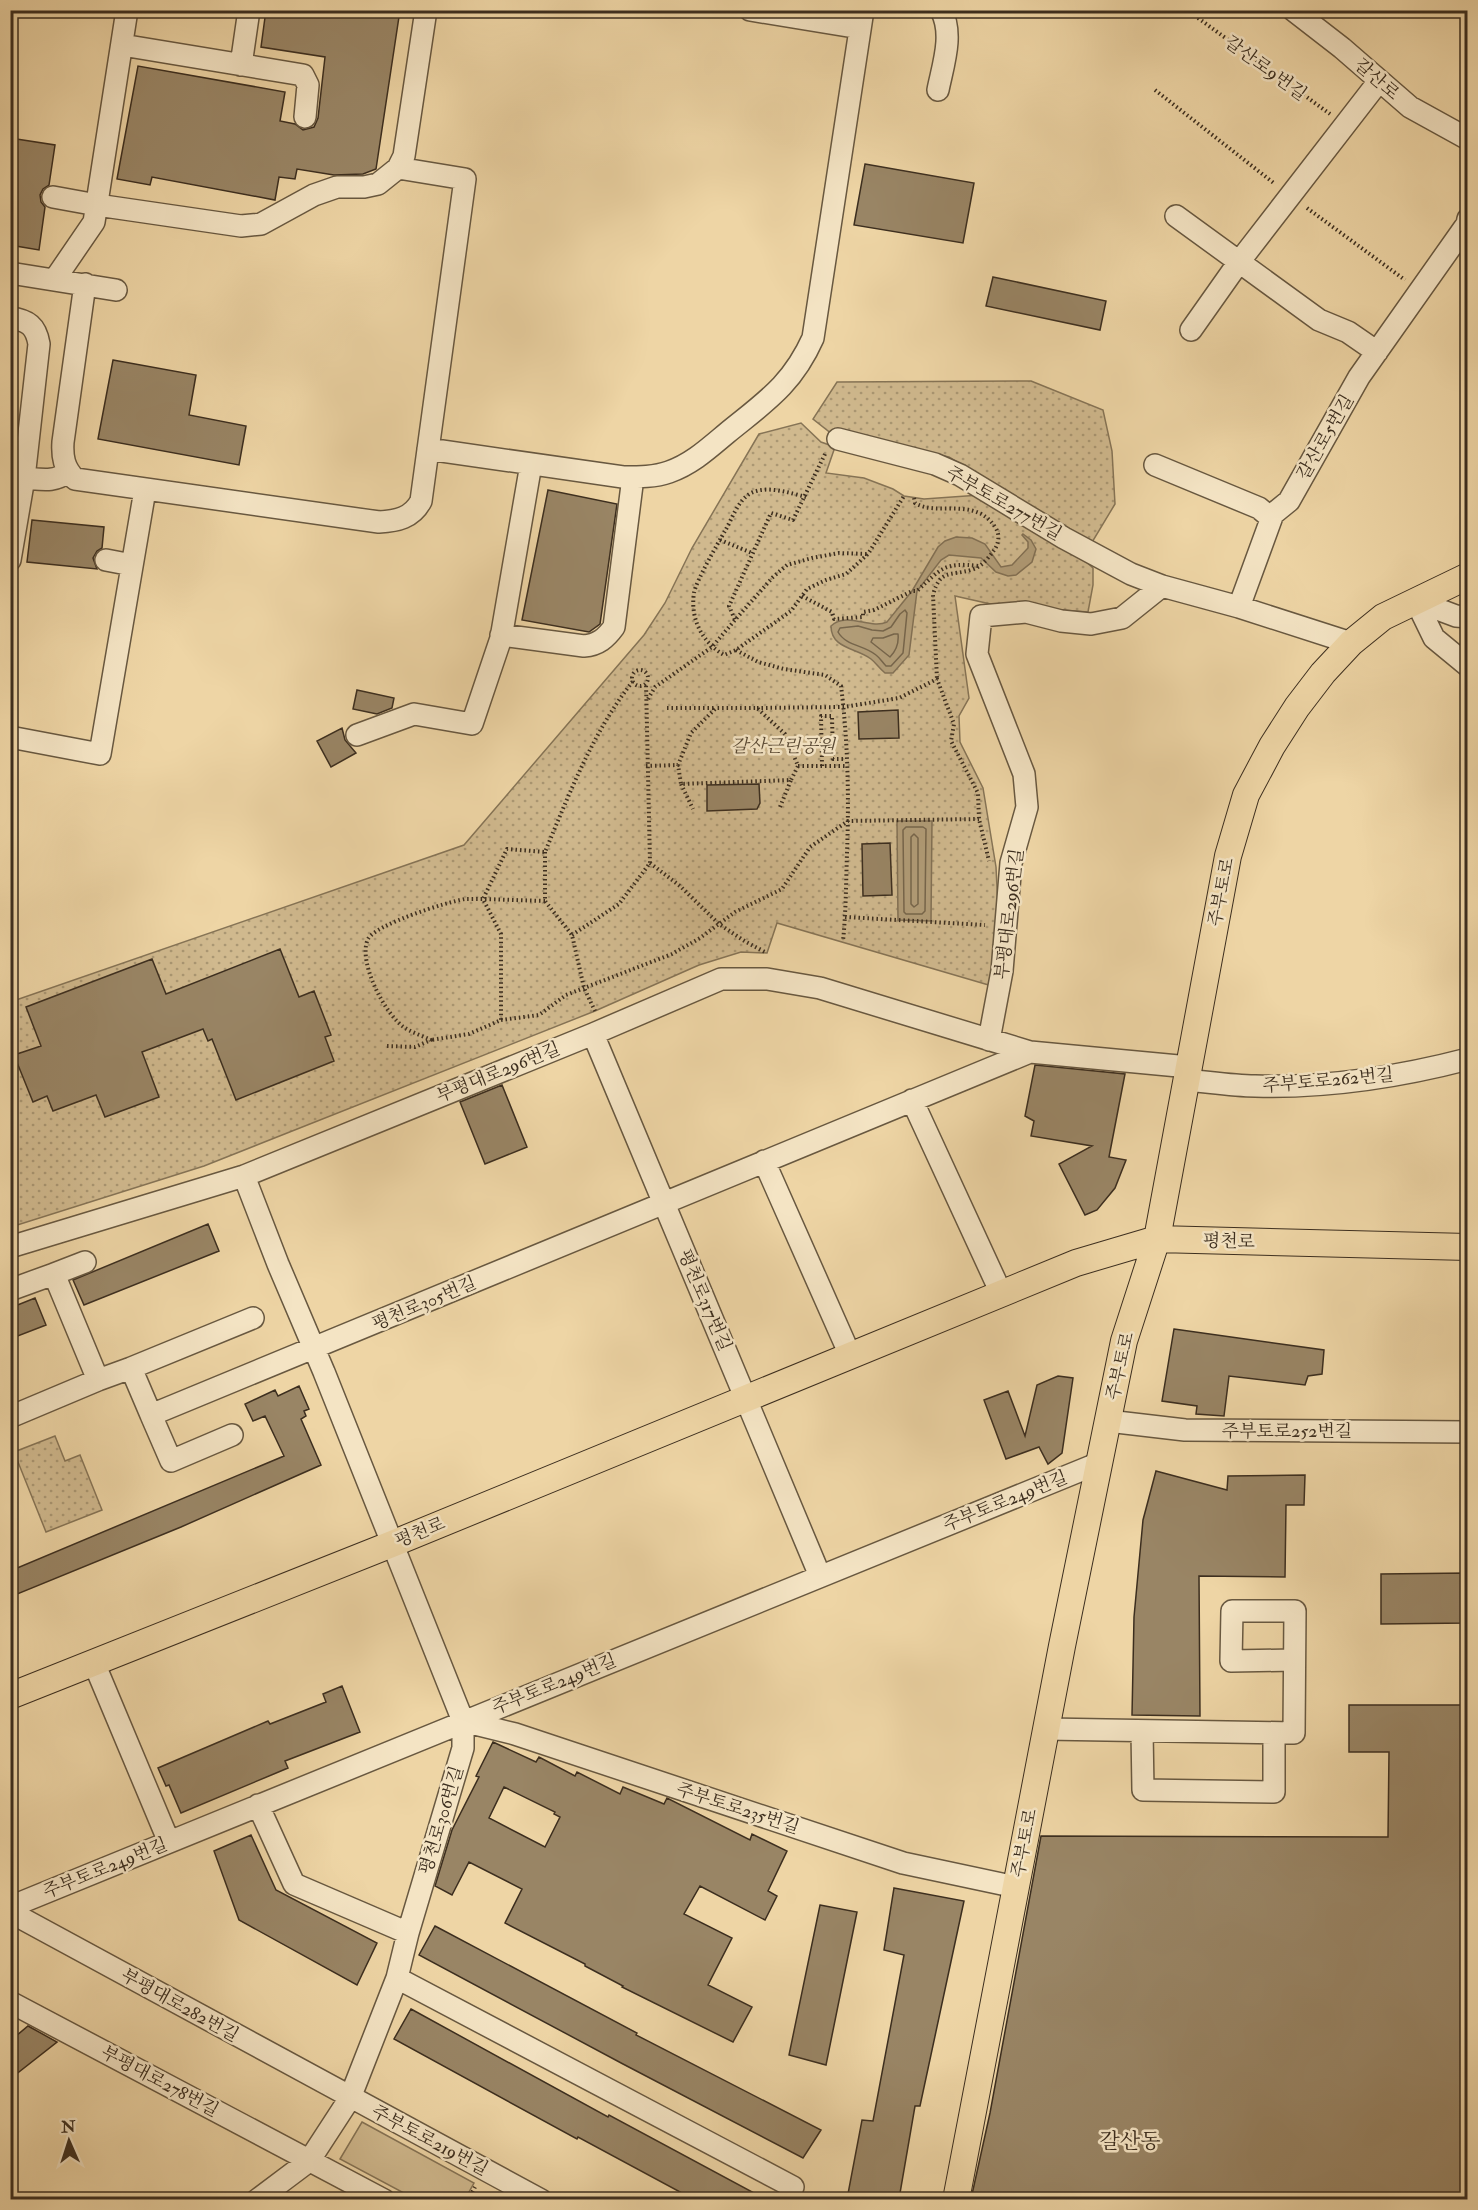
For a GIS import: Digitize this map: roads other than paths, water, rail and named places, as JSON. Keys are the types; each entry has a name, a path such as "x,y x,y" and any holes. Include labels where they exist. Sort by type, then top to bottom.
{"main road":[{"name":"주부토로","path":"956,2199 1046,1729 1124,1341 1157,1239 1227,856 1246,795 1272,746 1297,707 1351,643 1383,617 1467,576"},
{"name":"평천로","path":"10,1696 392,1544 1076,1263 1157,1239 1467,1246"}],"street":[{"path":"55,279 94,222 128,10"},
{"path":"241,65 249,10"},
{"path":"53,197 97,206 241,226 261,224 314,195 337,187 364,187 378,184 398,168 404,156 426,10"},
{"path":"428,449 633,477 669,472 696,459 772,397 803,360 813,338 861,19 750,10"},
{"path":"938,90 947,40 946,24 941,10"},
{"name":"갈산로","path":"1293,10 1410,107 1467,139"},
{"path":"1321,10 1323,34"},
{"path":"122,45 303,75 308,85 305,117"},
{"path":"1191,330 1239,262 1379,81"},
{"path":"85,284 62,457 68,472 75,479 379,522 394,521 416,511 421,501 465,179 398,168"},
{"path":"1176,216 1319,320 1348,332 1377,352"},
{"name":"갈산로5번길","path":"1239,607 1273,514 1289,501 1359,377 1467,224 1467,219"},
{"path":"10,273 116,290"},
{"path":"10,318 24,319 33,326 39,344 24,478 10,560"},
{"name":"주부토로277번길","path":"833,442 935,464 960,475 1102,560 1162,586 1239,607 1351,643"},
{"path":"357,735 414,714 472,724 501,635 531,464"},
{"path":"1155,465 1259,508 1271,518"},
{"path":"24,478 55,479 68,472"},
{"path":"501,635 584,646 594,645 608,635 614,627 633,477"},
{"path":"10,737 100,754 145,490"},
{"path":"106,560 132,564"},
{"name":"부평대로296번길","path":"989,1040 1002,971 1011,863 1027,807 1024,774 977,654 981,616 1026,612 1061,621 1091,624 1122,618 1162,586"},
{"path":"1416,601 1456,616 1467,617"},
{"path":"1416,601 1434,638 1467,666"},
{"name":"부평대로296번길","path":"10,1247 244,1176 593,1034 721,979 767,979 820,988 1030,1052 1188,1073"},
{"name":"평천로317번길","path":"593,1034 745,1398"},
{"name":"부평대로296번길","path":"764,1161 1030,1052"},
{"name":"주부토로262번길","path":"1188,1073 1254,1086 1319,1084 1422,1071 1467,1059"},
{"path":"912,1100 1000,1293"},
{"path":"664,1203 764,1161 850,1355"},
{"path":"244,1176 392,1544"},
{"name":"평천로305번길","path":"151,1415 664,1203"},
{"path":"10,1290 85,1262"},
{"path":"54,1274 98,1380"},
{"path":"10,1417 253,1318"},
{"path":"131,1368 171,1461 232,1435"},
{"path":"745,1398 820,1576"},
{"name":"주부토로252번길","path":"1108,1421 1185,1431 1467,1432"},
{"name":"주부토로249번길","path":"10,1907 1099,1463"},
{"name":"평천로306번길","path":"309,2161 350,2098 397,1978 408,1932 463,1748 463,1721 392,1544"},
{"path":"1046,1729 1294,1733 1294,1660"},
{"path":"94,1663 169,1842"},
{"name":"주부토로235번길","path":"463,1721 515,1734 903,1863 1016,1887"},
{"path":"1142,1731 1143,1791 1274,1792 1274,1733"},
{"path":"258,1805 294,1884 408,1932"},
{"name":"부평대로282번길","path":"10,1912 350,2098"},
{"path":"397,1978 793,2187"},
{"name":"부평대로278번길","path":"10,2002 384,2199"},
{"name":"주부토로219번길","path":"350,2098 541,2199"},
{"path":"257,2199 309,2161"}],"water":[{"path":"1023,534 1031,540 1036,549 1032,562 1016,575 1008,576 996,572 981,558 949,555 941,560 917,591 909,655 893,673 885,673 865,655 840,644 832,634 831,626 845,620 873,624 887,622 912,591 938,547 945,541 956,537 972,538 985,544 1001,567 1012,565 1028,548 1028,542"},
{"path":"897,821 932,821 931,921 898,920"}],"district":[{"name":"갈산동","path":"1130,2141"}],"park label":[{"name":"갈산근린공원","path":"783,746"}]}
